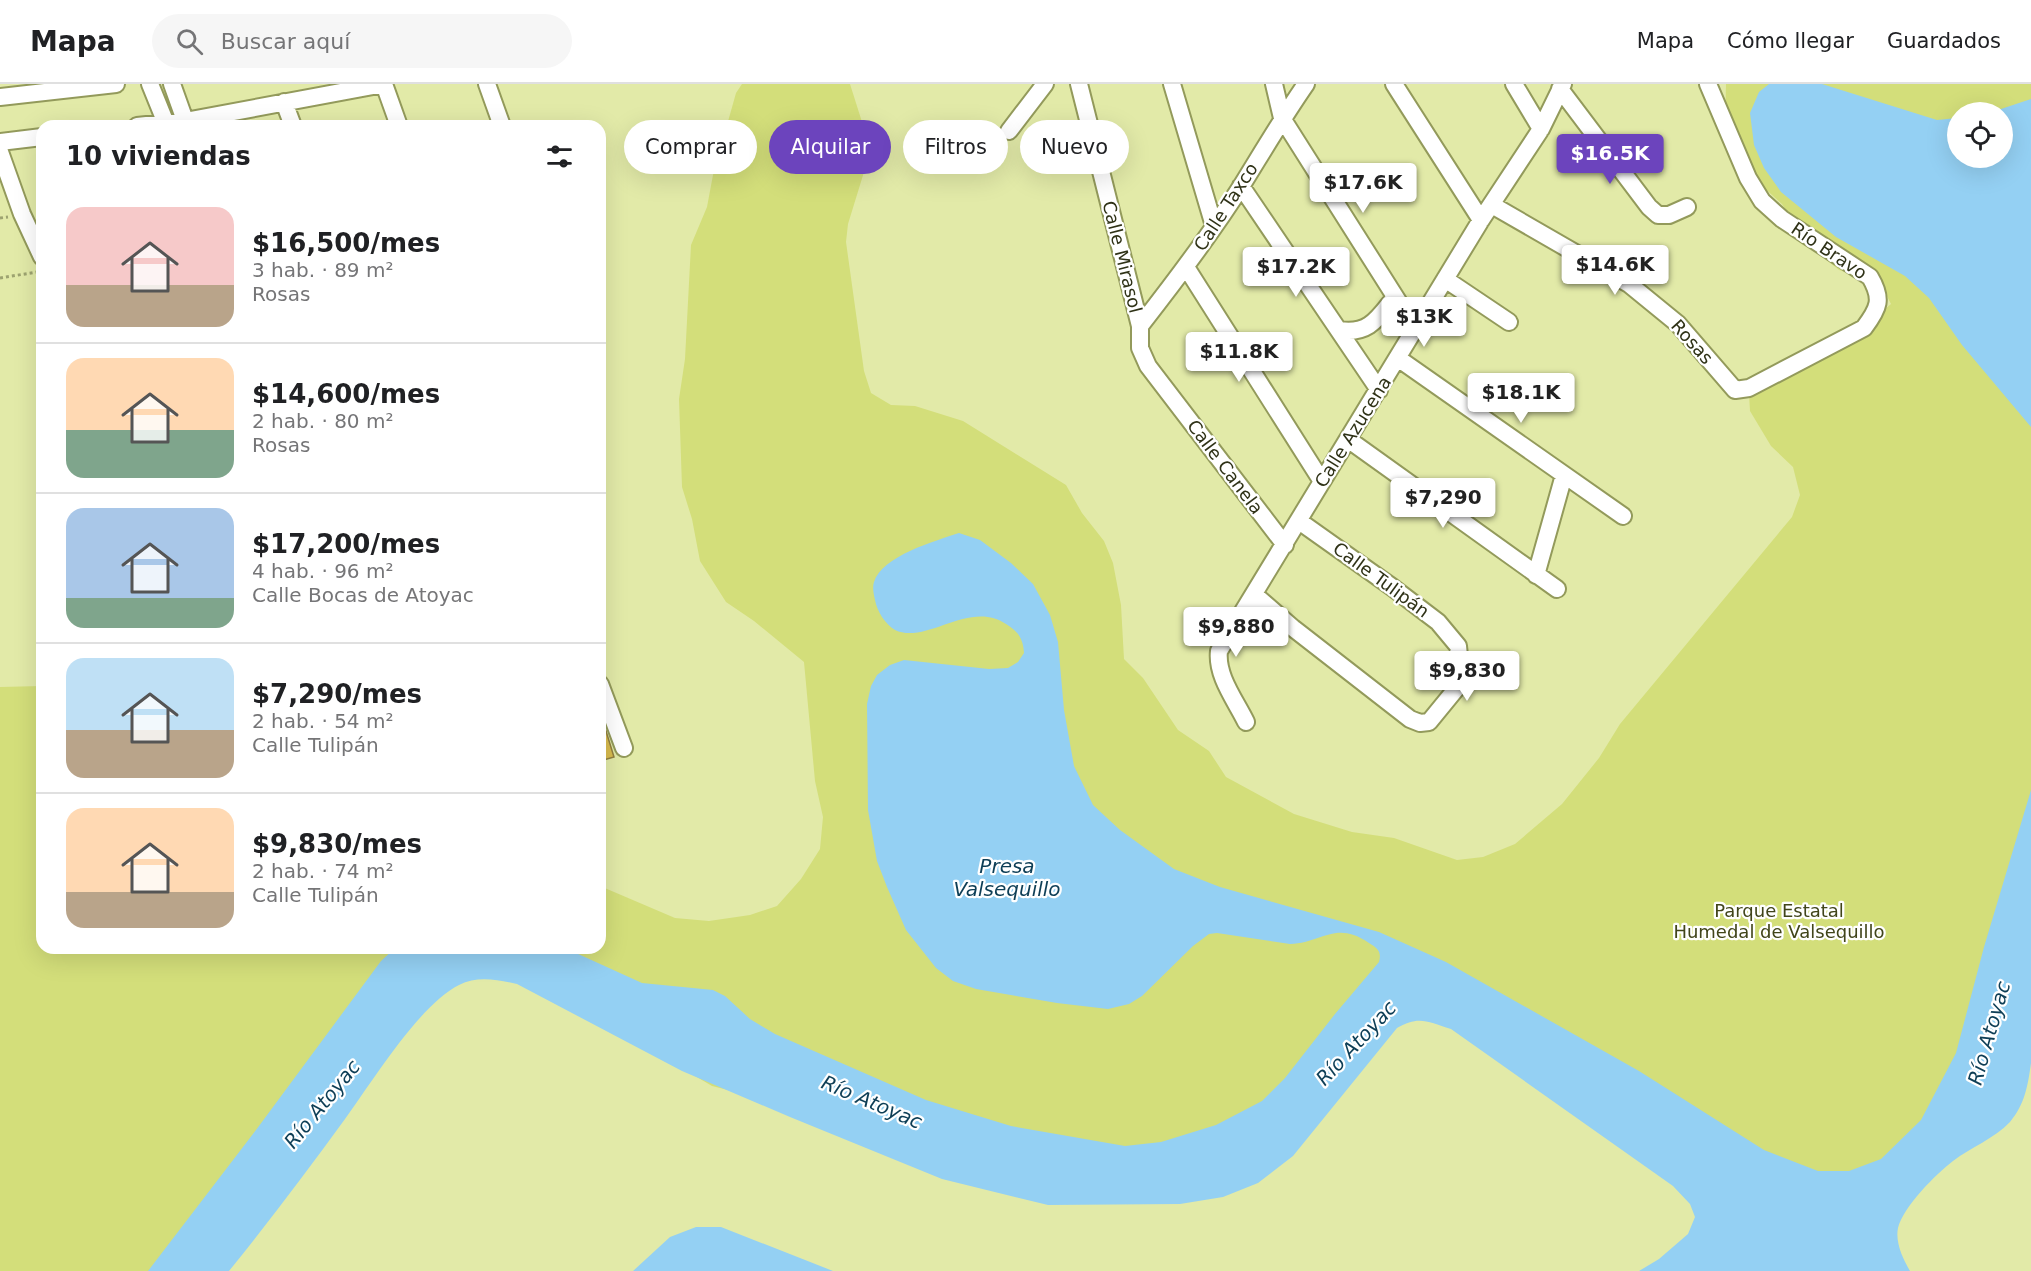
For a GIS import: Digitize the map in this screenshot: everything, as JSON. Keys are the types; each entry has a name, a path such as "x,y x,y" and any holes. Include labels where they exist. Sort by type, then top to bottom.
{"street":[{"path":"0,97 38,88 116,84"},
{"path":"150,84 164,120"},
{"path":"172,84 185,120"},
{"path":"200,120 384,84 397,120"},
{"path":"487,84 500,120"},
{"path":"1009,131 1045,84"},
{"name":"Calle Mirasol","path":"1079,84 1140,326"},
{"path":"1172,84 1214,226"},
{"path":"1274,84 1282,118 1415,328"},
{"name":"Calle Taxco","path":"1140,326 1186,267 1306,84"},
{"path":"1394,84 1481,220"},
{"path":"1514,84 1541,129"},
{"name":"Río Bravo","path":"1708,84 1748,178 1762,201 1782,219 1870,277 1876,287 1879,302 1864,328 1749,388 1735,390"},
{"path":"1562,87 1648,207 1658,215 1669,215 1687,207"},
{"name":"Calle Azucena","path":"1246,722 1220,671 1219,651 1255,595 1322,480 1399,359 1415,328 1481,220 1541,129 1562,87"},
{"path":"284,102 291,120"},
{"path":"0,142 36,138"},
{"path":"0,152 22,214 36,244"},
{"path":"1241,186 1379,390"},
{"name":"Rosas","path":"1492,205 1629,284 1678,324 1735,390"},
{"path":"1186,267 1322,480"},
{"path":"1445,279 1509,322"},
{"path":"1339,330 1353,332 1364,328 1377,320 1395,297"},
{"name":"Calle Canela","path":"1140,326 1140,348 1148,366 1285,545"},
{"path":"1399,359 1623,516"},
{"path":"1349,440 1557,589"},
{"path":"1536,574 1564,475"},
{"name":"Calle Tulipán","path":"1255,595 1293,628 1410,719 1420,723 1429,722 1456,689 1461,676 1458,645 1438,622 1299,521"},
{"path":"606,700 624,748"}],"path":[{"path":"0,278 36,272"}],"green space":[{"name":"Parque Estatal Humedal de Valsequillo","path":"742,84 850,84 861,120 769,120 769,174 863,174 848,224 846,242 864,371 871,393 891,405 915,406 963,421 1066,485 1082,513 1104,541 1113,563 1121,605 1124,659 1143,678 1178,730 1209,751 1226,777 1294,814 1352,832 1394,838 1457,860 1483,857 1515,844 1562,804 1599,758 1620,724 1792,517 1800,495 1793,467 1771,446 1750,411 1749,393 1850,338 1891,304 1885,292 1868,280 1839,270 1809,246 1782,204 1750,175 1725,132 1726,84 2031,84 2031,910 2003,1053 1834,1214 1402,1001 1214,1189 919,1138 712,1086 493,956 454,969 227,1271 0,1271 0,687 36,686 36,954 606,954 606,889 675,918 709,921 750,915 777,906 801,879 820,849 823,817 815,781 804,662 754,621 726,602 700,561 692,519 682,487 679,399 685,359 691,245 707,207 713,174 757,174 757,120 728,120 736,93"}],"water":[{"path":"1769,84 1822,84 1937,120 1947,119 1947,168 2013,168 2013,105 2031,99 2031,427 1962,345 1929,298 1905,276 1836,237 1781,192 1764,168 1754,145 1750,113 1759,92"},
{"name":"Presa Valsequillo","path":"959,533 980,540 1011,563 1033,584 1050,615 1058,642 1064,710 1074,766 1093,805 1120,830 1174,869 1220,887 1379,932 1446,962 1639,1071 1764,1150 1818,1171 1849,1171 1881,1159 1921,1120 1956,1053 1984,947 2031,790 2031,1063 2027,1087 2019,1108 2004,1128 1960,1156 1938,1174 1906,1210 1898,1228 1898,1239 1902,1256 1910,1271 1639,1271 1659,1259 1688,1234 1695,1217 1690,1204 1673,1186 1451,1029 1430,1022 1411,1022 1397,1028 1293,1156 1258,1183 1223,1197 1180,1204 1048,1205 942,1179 682,1071 517,984 481,979 459,985 444,995 413,1026 302,1177 229,1271 148,1271 389,954 578,954 642,983 713,990 725,996 750,1019 775,1034 926,1100 1011,1126 1125,1146 1161,1142 1216,1125 1262,1101 1285,1078 1379,962 1379,952 1374,947 1357,936 1347,933 1329,934 1290,944 1217,933 1209,934 1193,946 1142,996 1129,1004 1108,1009 976,989 953,981 936,968 906,930 877,861 868,810 867,704 871,686 877,675 890,665 904,660 989,669 1008,668 1018,662 1024,653 1023,644 1017,633 1006,624 992,618 978,616 920,632 907,633 895,630 885,621 876,604 873,589 879,573 898,557"},
{"path":"696,1227 721,1227 833,1271 633,1271 670,1237"}],"building":[{"path":"606,731 614,757 606,759"}],"water label":[{"name":"Río Atoyac","path":"1989,1033"},
{"name":"Río Atoyac","path":"1356,1043"},
{"name":"Río Atoyac","path":"872,1102"},
{"name":"Río Atoyac","path":"322,1104"}]}
